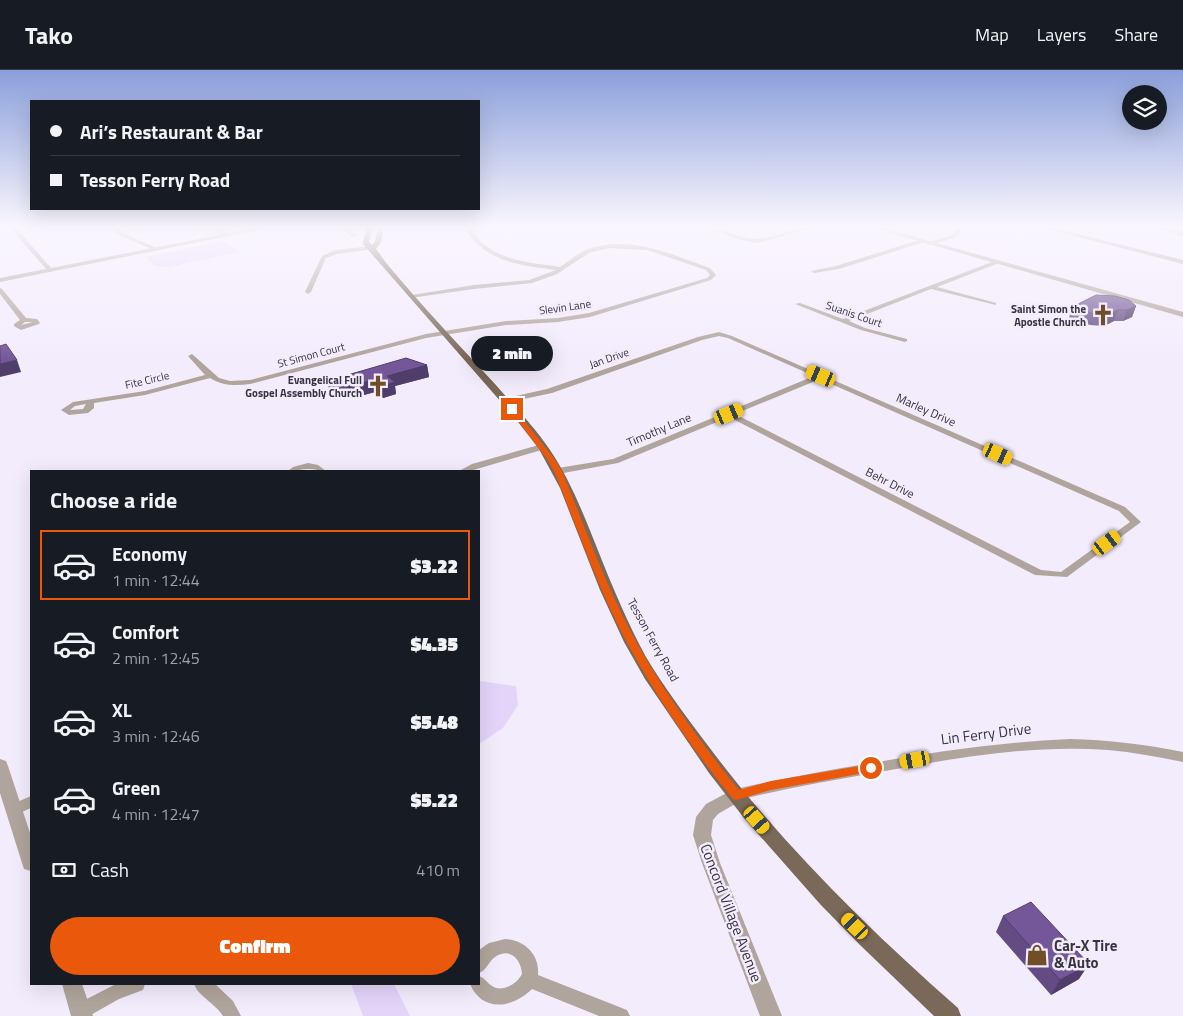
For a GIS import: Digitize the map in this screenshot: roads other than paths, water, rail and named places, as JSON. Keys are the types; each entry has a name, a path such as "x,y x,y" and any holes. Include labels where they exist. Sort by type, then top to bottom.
{"main road":[{"name":"Tesson Ferry Road","path":"390,272 505,401 542,447 558,471 612,602 633,646 690,734 736,795 778,844 844,914 950,1016"}],"street":[{"path":"0,280 39,272"},
{"path":"308,292 317,272"},
{"path":"412,297 474,287 530,282 556,272"},
{"name":"Slevin Lane","path":"444,333 506,323 558,320 590,315 709,278 713,275 711,272"},
{"path":"842,321 970,272"},
{"path":"1033,272 1183,315"},
{"path":"930,287 994,304"},
{"path":"0,290 24,320"},
{"name":"Suanis Court","path":"798,304 874,333 905,340"},
{"name":"St Simon Court","path":"209,376 230,384 250,382 444,333"},
{"name":"Jan Drive","path":"505,401 549,391 700,338 719,334"},
{"name":"Marley Drive","path":"719,334 821,376 1122,509 1136,522 1063,575 1039,573"},
{"path":"192,356 209,376"},
{"name":"Fite Circle","path":"90,403 146,394 209,376"},
{"name":"Timothy Lane","path":"558,471 616,461 821,376"},
{"name":"Behr Drive","path":"729,414 1039,573"},
{"path":"465,470 542,447"},
{"path":"295,470 306,466 316,467 320,470"},
{"name":"Lin Ferry Drive","path":"736,795 771,785 824,775 1013,746 1093,744 1154,751 1183,757"},
{"path":"0,766 23,805 30,856"},
{"name":"Concord Village Avenue","path":"736,795 712,809 706,818 702,835 711,863 771,1016"},
{"path":"479,985 488,995 506,998 516,995 524,988 530,971 529,962 521,951 514,947 504,946 487,952 480,963"},
{"path":"528,980 621,1016"},
{"path":"72,985 82,1014 114,993 134,985"},
{"path":"203,985 212,991 230,1011 232,1016"}],"place":[{"name":"Saint Simon the Apostle Church","path":"1103,315"},
{"name":"Evangelical Full Gospel Assembly Church","path":"378,386"},
{"name":"Car-X Tire & Auto","path":"1037,955"}]}
